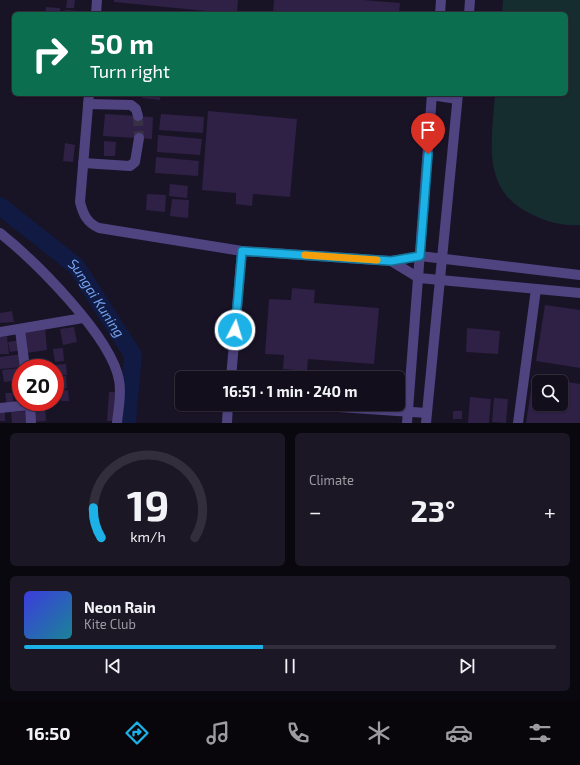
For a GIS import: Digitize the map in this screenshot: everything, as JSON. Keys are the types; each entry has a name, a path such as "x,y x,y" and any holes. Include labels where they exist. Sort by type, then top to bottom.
{"street":[{"path":"96,12 97,0"},
{"path":"440,12 441,0"},
{"path":"469,12 470,0"},
{"path":"407,423 432,96"},
{"path":"394,411 408,412 426,418 458,97 445,96"},
{"path":"138,116 136,109 131,105 89,99 80,202 83,214 91,224 99,228 242,251 391,261 420,256 580,275"},
{"path":"83,163 130,166 135,162 139,138"},
{"path":"0,233 68,298 98,337 115,367 120,381 117,423"},
{"path":"232,371 242,251"},
{"path":"391,261 419,278 580,293"},
{"path":"518,423 536,289"},
{"path":"0,332 20,330 83,318"},
{"path":"20,330 24,359"},
{"path":"0,408 12,406"},
{"path":"30,411 31,423"},
{"path":"227,423 228,411"}],"green space":[{"path":"503,0 580,0 580,225 555,223 533,215 516,205 504,193 497,179 493,163 492,147 495,96 568,96 568,12 502,12"}],"building":[{"path":"67,0 75,0 74,8 66,8"},
{"path":"114,0 238,0 237,12 216,12 114,2"},
{"path":"274,0 363,0 400,3 399,12 273,12"},
{"path":"46,7 60,8 60,12 45,12"},
{"path":"65,10 79,11 79,12 65,12"},
{"path":"142,96 161,96 160,100 142,98"},
{"path":"208,111 297,119 290,197 253,194 252,206 236,204 236,193 202,190"},
{"path":"105,114 153,117 152,139 103,136"},
{"path":"161,114 204,117 203,133 159,130"},
{"path":"158,135 202,139 200,155 157,152"},
{"path":"104,141 116,142 115,156 104,156"},
{"path":"65,143 75,145 73,162 63,161"},
{"path":"156,157 199,161 198,176 155,173"},
{"path":"170,184 188,186 187,198 169,196"},
{"path":"147,194 166,195 165,212 146,210"},
{"path":"172,199 189,200 188,218 170,216"},
{"path":"292,288 315,290 314,303 379,308 374,364 308,359 307,371 283,369 284,355 265,354 269,299 291,300"},
{"path":"545,305 580,310 580,368 536,361"},
{"path":"12,311 14,322 0,323 0,313"},
{"path":"74,327 77,342 63,345 60,329"},
{"path":"45,328 47,350 26,353 23,330"},
{"path":"467,328 500,331 498,354 466,352"},
{"path":"7,336 9,354 0,354 0,337"},
{"path":"20,340 22,350 10,352 8,342"},
{"path":"63,348 64,359 55,359 53,349"},
{"path":"22,354 22,359 12,359 12,368 0,369 0,357"},
{"path":"64,364 66,364 67,375 64,375"},
{"path":"12,369 12,381 4,382 2,370"},
{"path":"64,376 66,376 67,388 64,388"},
{"path":"568,382 580,384 580,423 526,423 532,384 532,411 568,411"},
{"path":"64,390 68,390 69,401 64,401"},
{"path":"109,392 115,392 114,421 107,421"},
{"path":"5,393 12,393 12,404 7,405"},
{"path":"470,397 491,399 489,423 468,423"},
{"path":"494,398 508,399 506,423 492,422"},
{"path":"0,411 5,411 5,421 0,421"},
{"path":"26,411 27,423 12,423 11,412"},
{"path":"33,411 45,411 46,421 34,422"},
{"path":"453,411 462,411 462,419 453,419"}],"waterway":[{"name":"Sungai Kuning","path":"0,206 76,266 133,355 127,423"}],"tunnel":[{"path":"138,116 139,138"}],"slow traffic":[{"path":"305,255 377,260"}],"route":[{"path":"235,330 242,251 391,261 420,256 428,154"}]}
